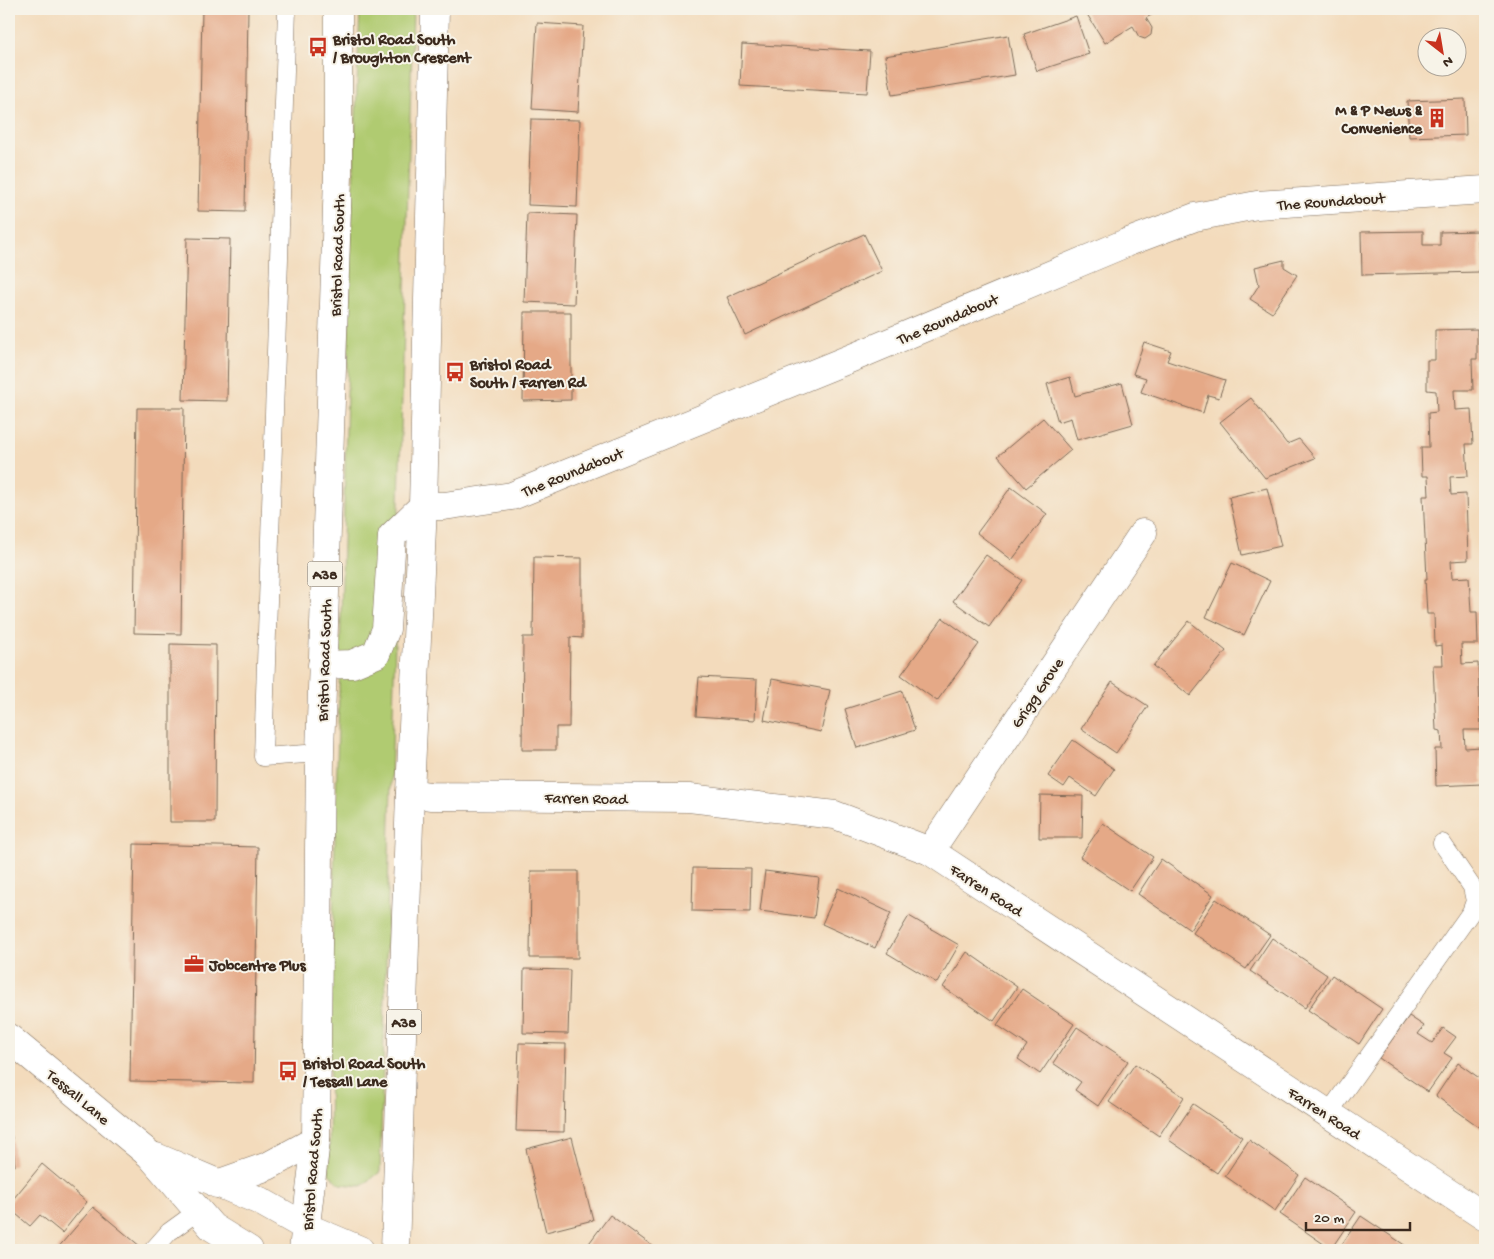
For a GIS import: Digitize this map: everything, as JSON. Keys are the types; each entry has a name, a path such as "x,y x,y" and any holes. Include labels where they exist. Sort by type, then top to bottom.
{"main road":[{"name":"Bristol Road South","path":"305,1239 316,1140 320,753 338,175 338,9"},
{"name":"A38","path":"396,1250 410,793 423,506 435,9"},
{"name":"The Roundabout","path":"423,506 444,506 512,496 864,353 1126,243 1195,217 1257,205 1485,190"},
{"path":"322,665 352,664 376,654 386,629 392,536 423,506"},
{"name":"Grigg Grove","path":"930,851 1142,533"},
{"name":"Farren Road","path":"410,793 430,796 689,798 835,815 930,851 1485,1217"},
{"name":"Tessall Lane","path":"9,1038 150,1154 212,1227 249,1250"},
{"path":"217,1184 268,1166 316,1140"},
{"name":"Tessall Lane","path":"150,1154 217,1184 260,1200 305,1239 360,1250"}],"lane":[{"path":"287,9 262,757 320,753"},
{"path":"1328,1114 1471,912 1474,901 1472,887 1442,843"},
{"path":"153,1250 169,1232 198,1211"}],"green space":[{"path":"360,9 413,9 380,1172 362,1186 340,1184 329,1174 330,1027 351,245"}],"building":[{"path":"202,9 248,9 245,212 198,211"},
{"path":"1089,9 1153,9 1155,13 1146,18 1152,28 1151,35 1145,39 1139,37 1133,26 1105,43 1085,11"},
{"path":"1076,16 1089,54 1037,71 1024,34"},
{"path":"537,23 583,26 578,112 532,109"},
{"path":"1008,35 1015,75 892,95 885,56"},
{"path":"742,44 870,51 867,93 740,86"},
{"name":"M & P News & Convenience","path":"1465,99 1466,135 1409,137 1407,101"},
{"path":"531,119 580,120 577,207 528,205"},
{"path":"527,213 577,215 574,304 524,302"},
{"path":"1423,231 1423,245 1440,245 1440,232 1478,231 1479,272 1362,275 1361,232"},
{"path":"864,234 882,271 745,335 727,297"},
{"path":"187,238 230,239 227,401 183,400"},
{"path":"1284,260 1284,267 1297,275 1272,313 1250,299 1259,285 1255,267"},
{"path":"524,312 571,312 571,400 523,401"},
{"path":"1477,329 1477,359 1472,359 1473,390 1454,390 1455,410 1471,409 1473,444 1466,444 1468,476 1450,477 1451,495 1466,494 1468,560 1451,561 1452,578 1469,577 1471,612 1477,612 1478,644 1461,644 1462,664 1478,663 1481,730 1464,730 1465,748 1481,747 1482,784 1436,786 1435,749 1442,749 1441,731 1436,730 1433,665 1443,665 1442,645 1435,646 1434,614 1427,614 1425,579 1427,579 1423,496 1429,496 1428,476 1422,476 1421,447 1429,447 1428,413 1437,412 1436,391 1427,390 1427,360 1435,360 1435,330"},
{"path":"1144,342 1171,351 1167,361 1225,380 1219,398 1208,395 1203,413 1141,392 1146,378 1133,374"},
{"path":"1070,377 1075,396 1122,383 1133,424 1077,440 1071,418 1058,422 1047,384"},
{"path":"1251,398 1287,444 1299,439 1315,458 1265,478 1220,422"},
{"path":"137,408 184,408 181,634 134,633"},
{"path":"1043,418 1071,450 1026,488 998,456"},
{"path":"1011,487 1047,514 1012,560 977,533"},
{"path":"1267,488 1281,546 1242,555 1229,497"},
{"path":"986,555 1022,580 989,627 953,601"},
{"path":"534,557 582,558 582,638 570,637 569,727 556,727 556,750 522,750 523,637 533,637"},
{"path":"1232,563 1270,581 1244,635 1206,617"},
{"path":"943,618 979,644 937,701 901,675"},
{"path":"1189,621 1226,651 1190,696 1153,666"},
{"path":"170,644 216,645 215,822 170,822"},
{"path":"699,677 757,680 755,720 696,716"},
{"path":"772,679 830,690 821,732 764,720"},
{"path":"1112,682 1148,706 1116,753 1081,729"},
{"path":"902,691 915,730 857,748 845,709"},
{"path":"1073,740 1114,769 1096,796 1070,778 1064,787 1048,776"},
{"path":"1040,795 1083,796 1082,838 1039,838"},
{"path":"1103,823 1153,857 1130,891 1080,857"},
{"name":"Jobcentre Plus","path":"134,844 258,847 254,1083 130,1081"},
{"path":"1161,859 1213,895 1190,930 1138,894"},
{"path":"693,868 751,869 750,912 692,911"},
{"path":"531,871 578,871 578,958 530,958"},
{"path":"765,871 819,878 814,918 760,911"},
{"path":"838,888 891,913 875,948 822,924"},
{"path":"1216,899 1270,935 1246,969 1193,933"},
{"path":"909,916 959,945 937,983 887,953"},
{"path":"1272,938 1327,975 1305,1008 1250,971"},
{"path":"967,952 1017,987 994,1021 943,987"},
{"path":"524,969 570,970 568,1034 523,1033"},
{"path":"1332,975 1382,1009 1359,1044 1308,1010"},
{"path":"1022,989 1074,1024 1040,1074 1018,1059 1027,1045 997,1025"},
{"path":"1409,1016 1424,1026 1418,1034 1432,1043 1443,1028 1456,1037 1444,1053 1452,1058 1428,1092 1379,1058"},
{"path":"1077,1027 1128,1061 1098,1106 1075,1090 1081,1082 1053,1063"},
{"path":"519,1043 566,1044 564,1132 516,1131"},
{"path":"1458,1063 1485,1082 1485,1131 1436,1096"},
{"path":"1135,1064 1184,1097 1159,1136 1109,1102"},
{"path":"1193,1104 1242,1137 1217,1173 1169,1140"},
{"path":"10,1121 15,1166 9,1166"},
{"path":"572,1137 593,1220 546,1232 526,1149"},
{"path":"1249,1140 1299,1175 1275,1211 1225,1176"},
{"path":"42,1164 87,1202 62,1233 40,1215 30,1226 9,1208 9,1204"},
{"path":"1305,1177 1356,1212 1331,1249 1280,1214"},
{"path":"93,1207 141,1247 138,1250 56,1250"},
{"path":"610,1215 658,1250 584,1250"},
{"path":"1361,1216 1412,1250 1338,1250"}],"place":[{"name":"Bristol Road South / Broughton Crescent","path":"318,47"},
{"name":"M & P News & Convenience","path":"1437,118"},
{"name":"Bristol Road South / Farren Rd","path":"455,372"},
{"name":"Jobcentre Plus","path":"194,964"},
{"name":"Bristol Road South / Tessall Lane","path":"288,1071"}]}
